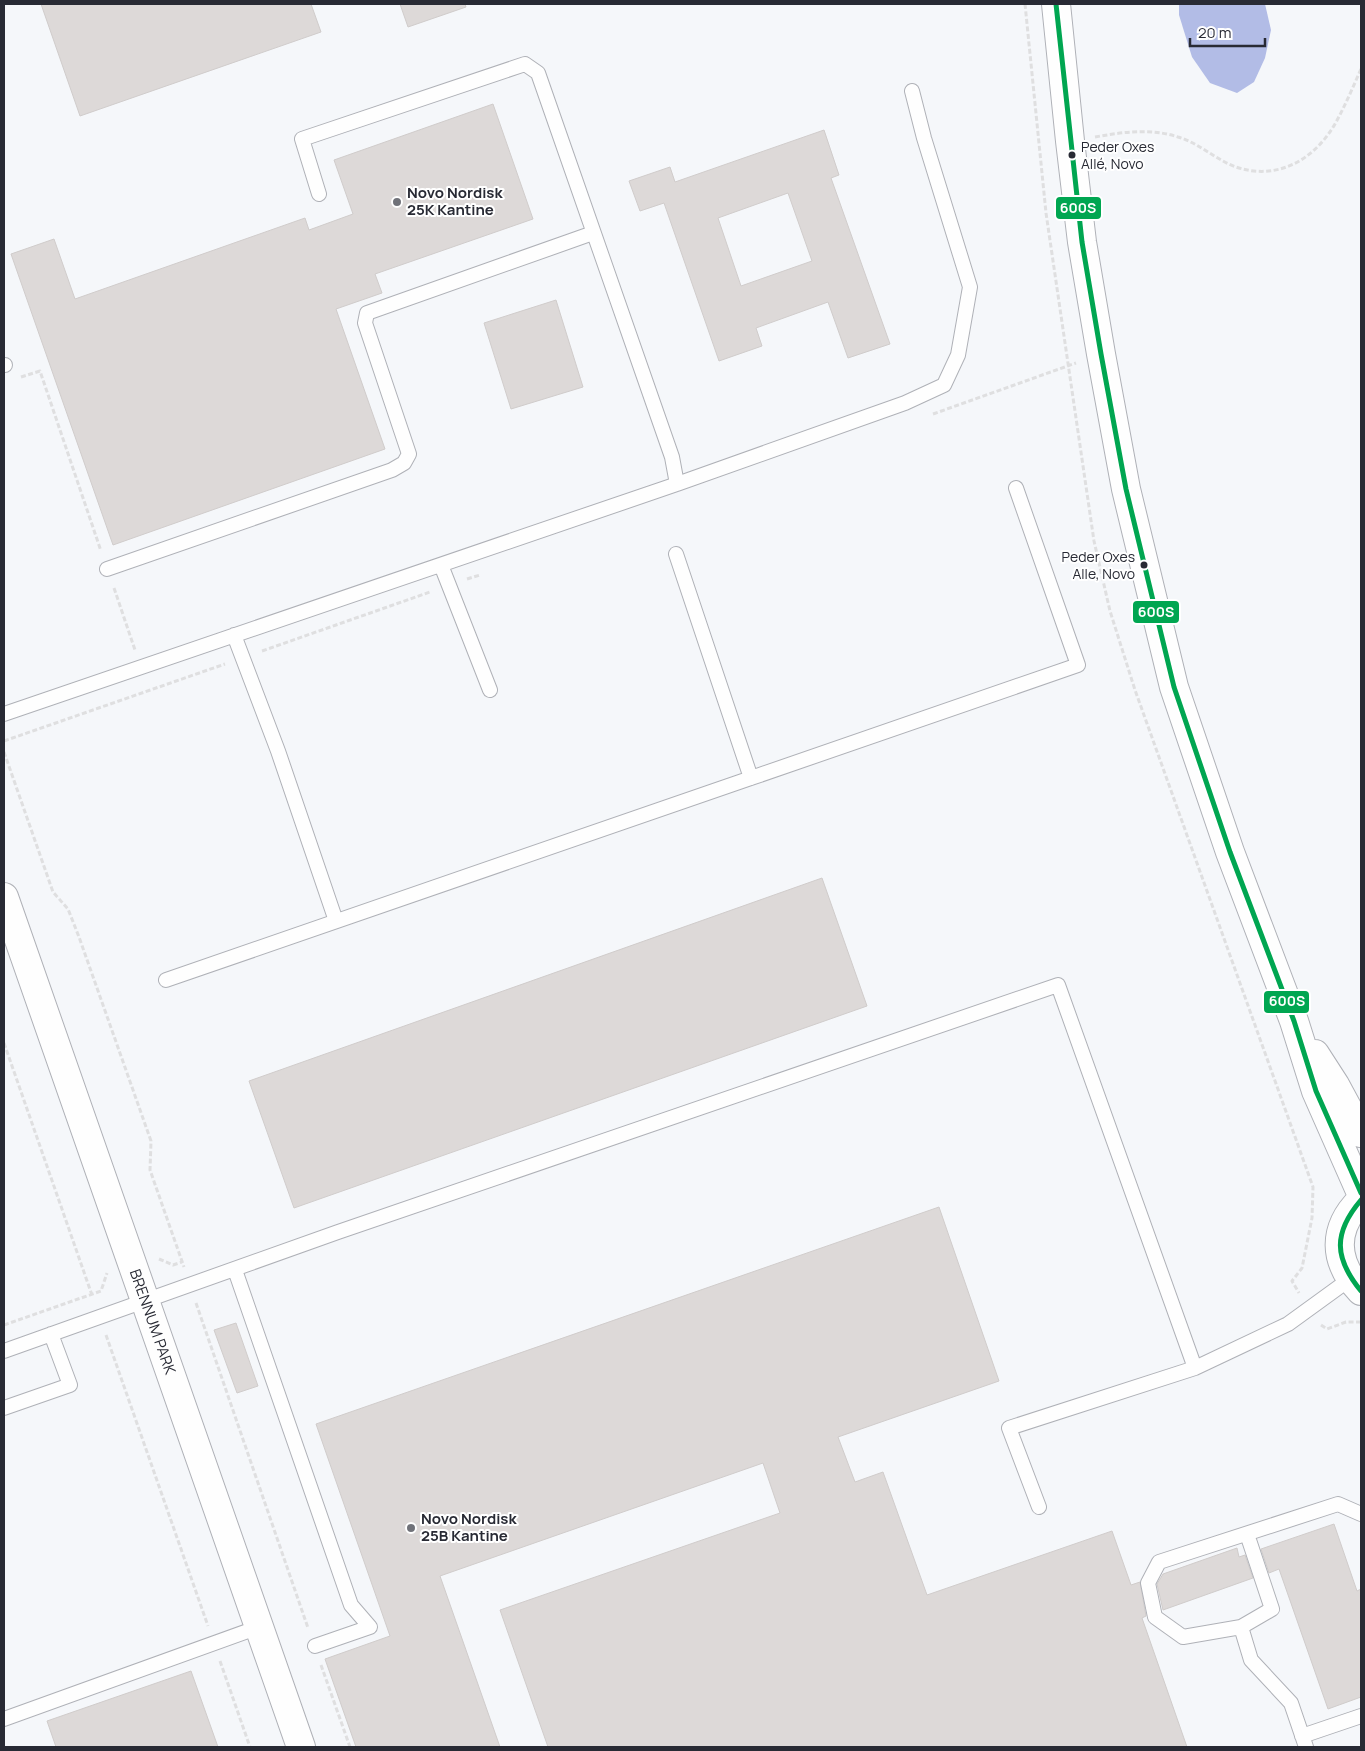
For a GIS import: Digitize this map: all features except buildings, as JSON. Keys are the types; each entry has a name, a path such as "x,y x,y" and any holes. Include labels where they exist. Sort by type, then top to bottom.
{"street":[{"path":"1056,4 1070,141 1084,251 1126,489 1174,687 1230,852 1294,1021 1316,1091 1361,1193"},
{"name":"BRENNUM PARK","path":"4,897 301,1747"},
{"path":"1294,1021 1335,1085 1361,1133"},
{"path":"1356,1285 1342,1262 1340,1245 1343,1227 1350,1211 1361,1200"}],"lane":[{"path":"320,194 302,139 525,64 538,73 672,457 677,484"},
{"path":"4,714 677,484 905,403 944,385 958,355 970,287 924,138 912,91"},
{"path":"107,569 392,470 404,463 409,454 365,323 367,314 593,233"},
{"path":"166,980 1078,664 1016,488"},
{"path":"676,554 751,778"},
{"path":"441,565 490,690"},
{"path":"234,635 278,751 336,921"},
{"path":"4,1351 347,1229 1058,985 1195,1368"},
{"path":"235,1270 351,1604 370,1627 315,1646"},
{"path":"1039,1507 1009,1428 1195,1368 1288,1324 1356,1285"},
{"path":"4,1408 70,1385 51,1334"},
{"path":"1247,1534 1272,1609 1241,1627 1183,1638 1155,1617 1148,1583 1160,1562 1338,1504 1361,1514"},
{"path":"4,1718 259,1627"},
{"path":"1241,1627 1251,1660 1291,1703 1304,1742 1361,1716"}],"path":[{"path":"1039,150 1070,141 1127,132 1156,132 1180,137 1235,166 1259,172 1281,170 1291,167 1320,144 1334,125 1361,69"},
{"path":"4,365 13,380 40,370 141,667"},
{"path":"4,752 53,892 68,909 76,930 151,1141 150,1170 236,1424 350,1747"},
{"path":"4,1043 250,1747"},
{"path":"4,1325 100,1291 108,1271 153,1256 173,1265 182,1262"}],"water":[{"path":"1179,4 1265,4 1271,30 1265,58 1254,82 1237,93 1210,83 1192,57 1179,15"}],"transit line":[{"name":"600S","path":"1056,4 1082,242 1101,354 1126,489 1174,687 1230,852 1294,1021 1316,1091 1361,1193"},
{"name":"600S","path":"1361,1200 1345,1224 1340,1246 1346,1268 1361,1291"}],"place":[{"name":"Peder Oxes Allé, Novo","path":"1072,155"},
{"name":"Novo Nordisk 25K Kantine","path":"397,202"},
{"name":"Peder Oxes Alle, Novo","path":"1144,565"},
{"name":"Novo Nordisk 25B Kantine","path":"411,1528"}]}
